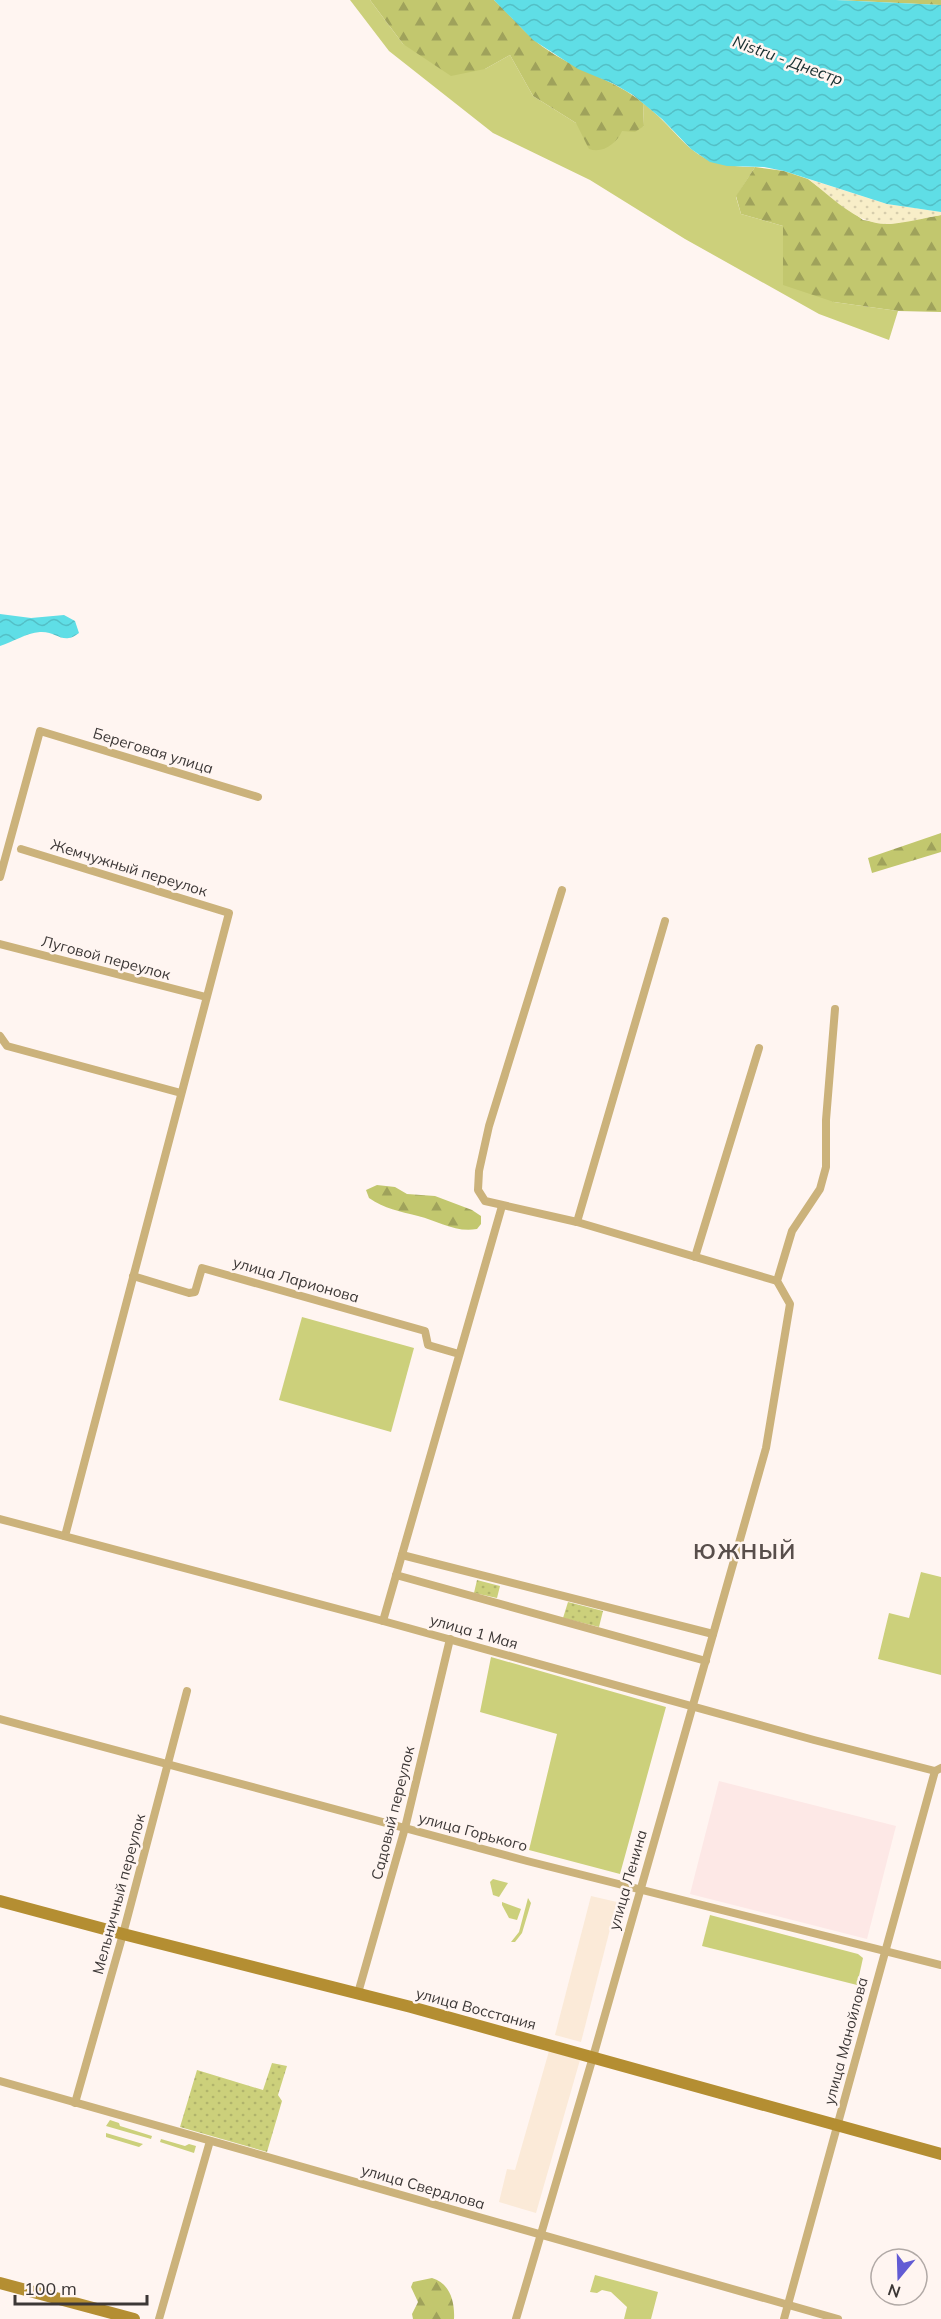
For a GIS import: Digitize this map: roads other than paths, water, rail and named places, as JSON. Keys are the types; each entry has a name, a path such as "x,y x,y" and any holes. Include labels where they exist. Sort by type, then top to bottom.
{"street":[{"name":"Береговая улица","path":"0,877 40,731 258,798"},
{"name":"Жемчужный переулок","path":"21,849 229,913 206,997"},
{"path":"562,890 489,1126 479,1171 478,1190 485,1201 577,1222 777,1281 792,1231 819,1189 826,1167 826,1120 835,1009"},
{"path":"577,1222 664,921"},
{"name":"Луговой переулок","path":"0,944 206,997"},
{"path":"65,1536 206,997"},
{"path":"0,1036 7,1046 181,1093"},
{"path":"694,1257 759,1048"},
{"path":"383,1621 502,1206"},
{"name":"улица Ларионова","path":"133,1276 189,1293 195,1292 202,1268 425,1331 428,1345 459,1354"},
{"name":"улица Ленина","path":"516,2319 766,1448 790,1304 777,1281"},
{"name":"улица 1 Мая","path":"0,1519 383,1621 692,1707 938,1769"},
{"path":"402,1556 713,1634"},
{"path":"396,1575 706,1661"},
{"name":"Садовый переулок","path":"358,1993 405,1828 450,1640"},
{"name":"Мельничный переулок","path":"75,2103 123,1934 187,1691"},
{"name":"улица Горького","path":"0,1719 405,1828 941,1965"},
{"name":"улица Манойлова","path":"784,2319 885,1951 938,1769"},
{"name":"улица Восстания","path":"0,1900 123,1934 358,1993 941,2154"},
{"name":"улица Свердлова","path":"0,2081 838,2319"},
{"path":"159,2319 210,2141"},
{"path":"0,2283 134,2319"}],"water":[{"name":"Nistru - Днестр","path":"494,0 836,0 941,5 941,212 887,204 784,171 764,167 727,166 710,162 691,149 662,119 633,95 614,84 578,69 533,40"},
{"path":"0,614 31,618 64,615 75,621 79,633 73,637 64,638 40,632 0,646"}],"district":[{"name":"ЮЖНЫЙ","path":"745,1552"}]}
